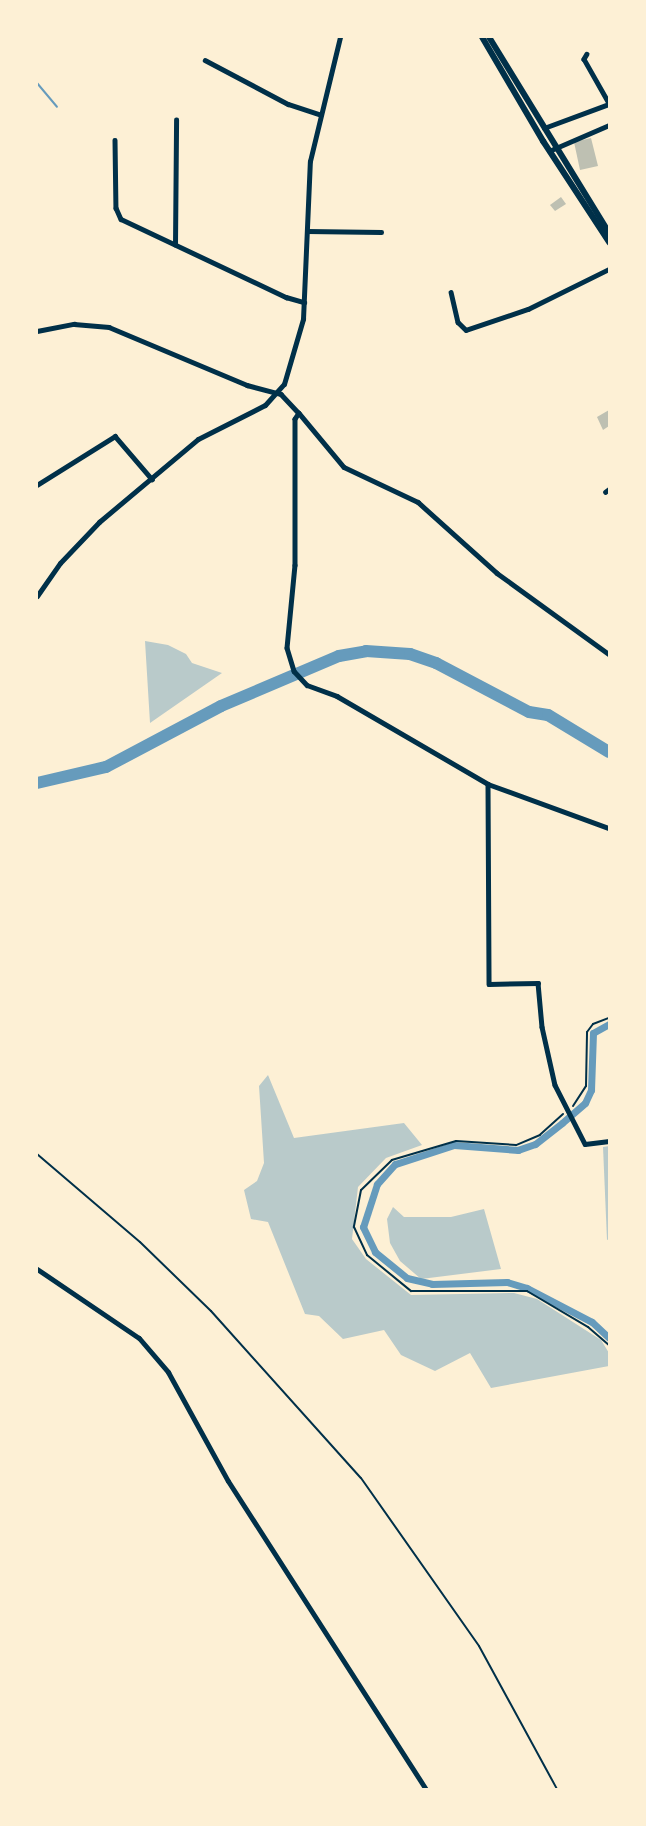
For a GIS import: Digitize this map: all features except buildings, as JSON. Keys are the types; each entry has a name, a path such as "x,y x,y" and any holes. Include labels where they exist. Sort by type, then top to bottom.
{"main road":[{"path":"482,37 542,141 552,150 609,233"},
{"path":"489,37 543,129 552,150 609,242"}],"street":[{"path":"37,596 40,587 91,530 216,427 265,405 278,393 292,361 304,302 310,161 319,114 340,37"},
{"path":"543,129 609,104 584,59 587,54"},
{"path":"205,60 288,104 319,114"},
{"path":"519,101 543,129 542,141"},
{"path":"175,244 176,120"},
{"path":"552,150 609,125"},
{"path":"116,140 118,214 175,244 304,302"},
{"path":"306,232 380,232"},
{"path":"451,292 458,322 467,330 528,309 609,269"},
{"path":"37,331 74,324 108,327 229,379 278,393 299,413 344,467 418,502 497,573 609,654"},
{"path":"299,413 295,419 295,565 287,648 294,671 301,679 488,784 609,828"},
{"path":"37,485 115,436 152,479"},
{"path":"488,784 489,984 538,983 542,1027 555,1084 585,1144 609,1141"},
{"path":"37,1269 139,1338 168,1372 228,1482 426,1789"}],"path":[{"path":"609,1018 593,1024 587,1032 586,1086 581,1100 540,1135 516,1145 456,1141 392,1160 361,1190 354,1227 367,1255 411,1291 527,1291 588,1327 609,1345"},
{"path":"37,1154 167,1267 251,1351 361,1478 479,1646 557,1789"}],"shaded area":[{"path":"145,641 168,645 186,654 192,663 222,673 150,723"},
{"path":"268,1075 294,1138 404,1123 422,1145 386,1158 358,1187 352,1239 366,1259 411,1295 514,1293 537,1299 601,1340 609,1353 609,1366 491,1388 470,1353 435,1371 401,1355 384,1330 343,1339 319,1316 305,1314 268,1222 251,1219 244,1190 257,1181 264,1163 259,1086"},
{"path":"609,1146 609,1239 607,1240 603,1147"},
{"path":"393,1207 404,1217 451,1217 484,1209 501,1269 421,1279 400,1261 390,1243 387,1219"}],"waterway":[{"path":"37,83 57,107"},
{"path":"37,783 106,767 221,706 339,656 366,651 410,654 436,663 529,712 548,715 609,752"},
{"path":"609,1024 593,1033 591,1090 585,1103 562,1123 535,1144 518,1150 454,1145 395,1164 377,1184 363,1227 375,1252 407,1278 432,1284 507,1282 527,1288 592,1322 609,1338"}]}
